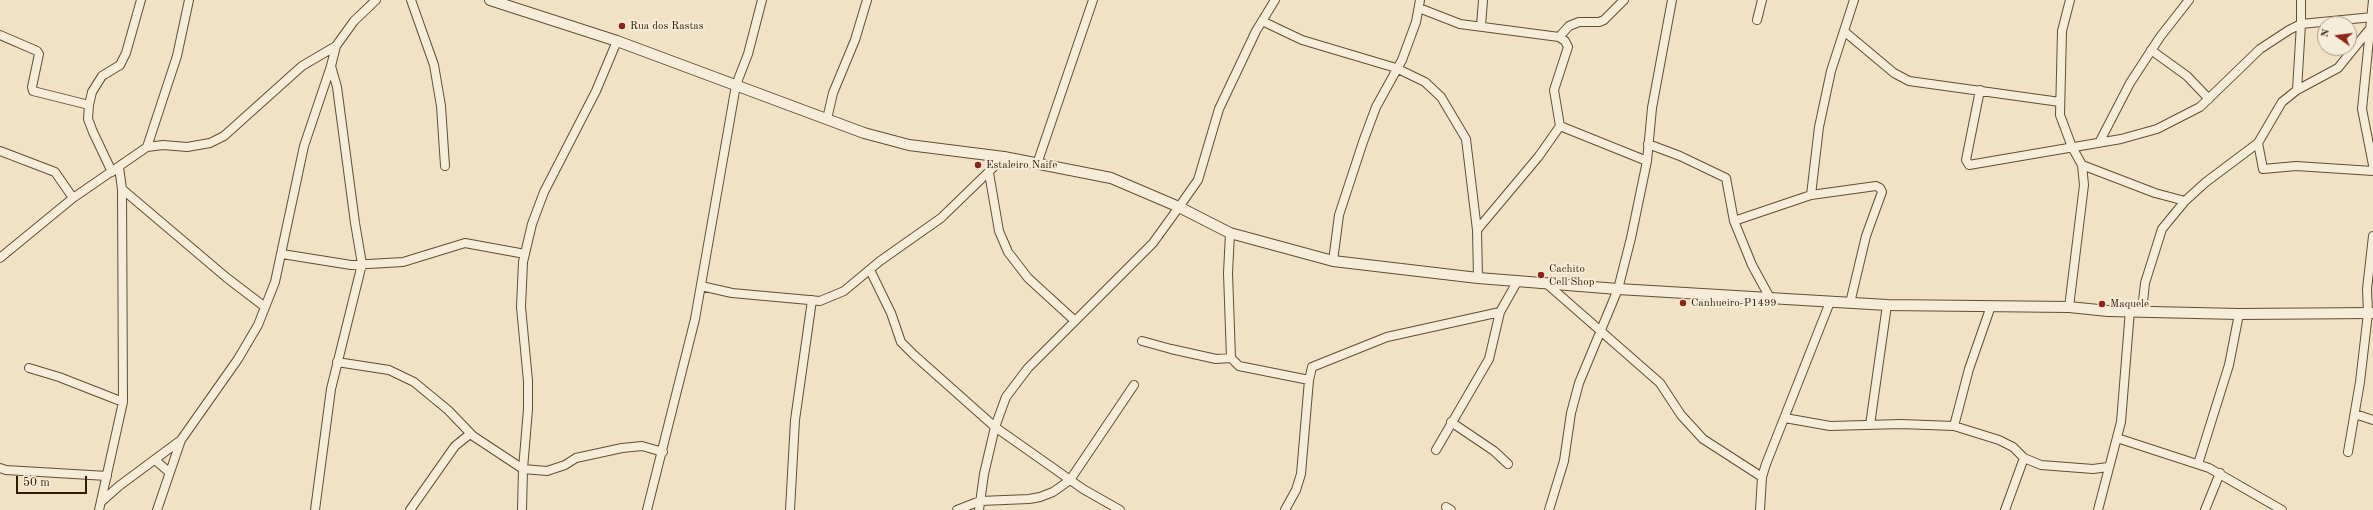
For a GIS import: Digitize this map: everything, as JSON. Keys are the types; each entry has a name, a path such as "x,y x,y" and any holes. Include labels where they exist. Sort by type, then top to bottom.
{"street":[{"path":"100,506 123,402 122,189 116,170 93,132 88,119 89,105 92,92 102,76 120,65 123,59 141,0"},
{"path":"148,147 177,56 190,0"},
{"path":"157,510 181,440 238,359 258,325 282,254 304,146 331,66 336,46 354,21 376,0"},
{"path":"411,0 434,65 441,106 445,166"},
{"path":"490,0 617,41 864,132 909,145 1004,157 1111,178 1180,207 1230,233 1333,261 1517,282 1618,290 1887,305 2069,307 2108,311 2130,310 2239,314 2370,313"},
{"path":"647,510 663,452 701,286 736,85 748,54 762,0"},
{"path":"827,119 833,93 855,40 868,0"},
{"path":"1037,164 1093,0"},
{"path":"979,510 995,427 1006,397 1028,368 1074,320 1153,243 1180,207 1198,180 1219,109 1262,21 1275,0"},
{"path":"1481,26 1483,0"},
{"path":"1558,37 1569,26 1578,22 1599,22 1604,20 1624,0"},
{"path":"1549,510 1564,461 1571,412 1579,383 1618,290 1631,238 1647,161 1652,108 1672,0"},
{"path":"1756,20 1762,0"},
{"path":"1811,195 1818,127 1831,71 1854,0"},
{"path":"2069,307 2084,185 2082,165 2072,147 2060,115 2062,31 2070,0"},
{"path":"2100,141 2130,83 2151,50 2189,0"},
{"path":"2297,90 2301,0"},
{"path":"2373,0 2372,17 2368,31 2362,110 2373,165"},
{"path":"1333,261 1339,215 1376,107 1396,68 1402,60 1412,36 1420,4 1460,24 1558,37 1564,41 1568,47 1554,90 1560,126 1539,156 1477,230"},
{"path":"1980,90 1966,160 1969,165 2141,135 2157,129 2200,106 2260,49 2301,24 2372,17"},
{"path":"1262,21 1302,40 1396,68 1425,82 1441,98 1466,139 1477,230 1478,278"},
{"path":"2142,311 2145,284 2162,229 2185,201 2206,182 2258,143 2282,102 2297,90 2338,68 2368,31"},
{"path":"1844,32 1901,78 2060,102"},
{"path":"0,35 37,51 39,54 32,87 33,91 89,105"},
{"path":"522,510 523,469 528,409 528,381 521,307 525,254 532,224 544,192 596,91 617,41"},
{"path":"0,258 73,198 148,147 163,145 187,147 210,143 224,136 302,66 336,46"},
{"path":"2151,50 2187,76 2209,99"},
{"path":"315,510 324,436 337,362 362,264 354,223 337,87 331,66"},
{"path":"1560,126 1647,161"},
{"path":"2258,143 2263,169 2296,166 2373,171"},
{"path":"1648,144 1686,159 1726,178 1734,221 1752,265 1770,298"},
{"path":"0,151 55,172 73,198"},
{"path":"701,286 732,293 820,301 844,291 941,218 1004,157"},
{"path":"2082,165 2155,193 2185,201"},
{"path":"989,173 999,231 1008,252 1028,278 1074,320"},
{"path":"1734,221 1811,195 1876,186 1882,192 1866,236 1850,303"},
{"path":"122,189 221,273 265,307"},
{"path":"1230,233 1228,274 1231,358 1239,366 1308,380"},
{"path":"2348,452 2370,313 2367,289 2373,236"},
{"path":"282,254 351,265 403,262 465,243 525,254"},
{"path":"870,270 891,313 901,342 995,427 1070,480 1120,510"},
{"path":"1436,450 1489,359 1500,312 1517,282"},
{"path":"1546,284 1602,331 1660,383 1681,414 1703,439 1762,477"},
{"path":"790,510 795,420 812,300"},
{"path":"1760,510 1762,477 1830,302"},
{"path":"1870,425 1887,305"},
{"path":"1954,426 1969,369 1991,306"},
{"path":"2098,510 2108,467 2117,438 2124,402 2130,310"},
{"path":"1285,510 1296,490 1301,474 1308,380 1312,368 1318,364 1387,337 1500,312"},
{"path":"2198,464 2229,365 2239,314"},
{"path":"1142,341 1171,350 1216,359 1231,358"},
{"path":"337,362 389,370 414,382 448,410 470,434 523,469 546,470 565,465 576,458 622,448 642,446 663,452"},
{"path":"29,368 59,377 123,402"},
{"path":"957,510 980,501 1029,499 1053,492 1070,480 1134,385"},
{"path":"2355,414 2373,420"},
{"path":"1785,418 1830,426 1901,424 1954,426 1999,440 2013,447 2024,458 2041,465 2093,469 2108,467"},
{"path":"1451,422 1494,450 1508,464"},
{"path":"410,510 455,446 470,434"},
{"path":"2117,438 2198,464 2220,473 2272,507 2282,510"},
{"path":"100,506 120,486 181,440"},
{"path":"2005,510 2024,458"},
{"path":"155,460 169,472"},
{"path":"0,468 6,470 107,479 120,486"},
{"path":"2205,510 2220,473"}],"place":[{"name":"Rua dos Rastas","path":"622,26"},
{"name":"Estaleiro Naife","path":"978,165"},
{"name":"Cachito Cell Shop","path":"1541,275"},
{"name":"Canhueiro-P1499","path":"1683,303"},
{"name":"Maquele","path":"2102,304"}]}
